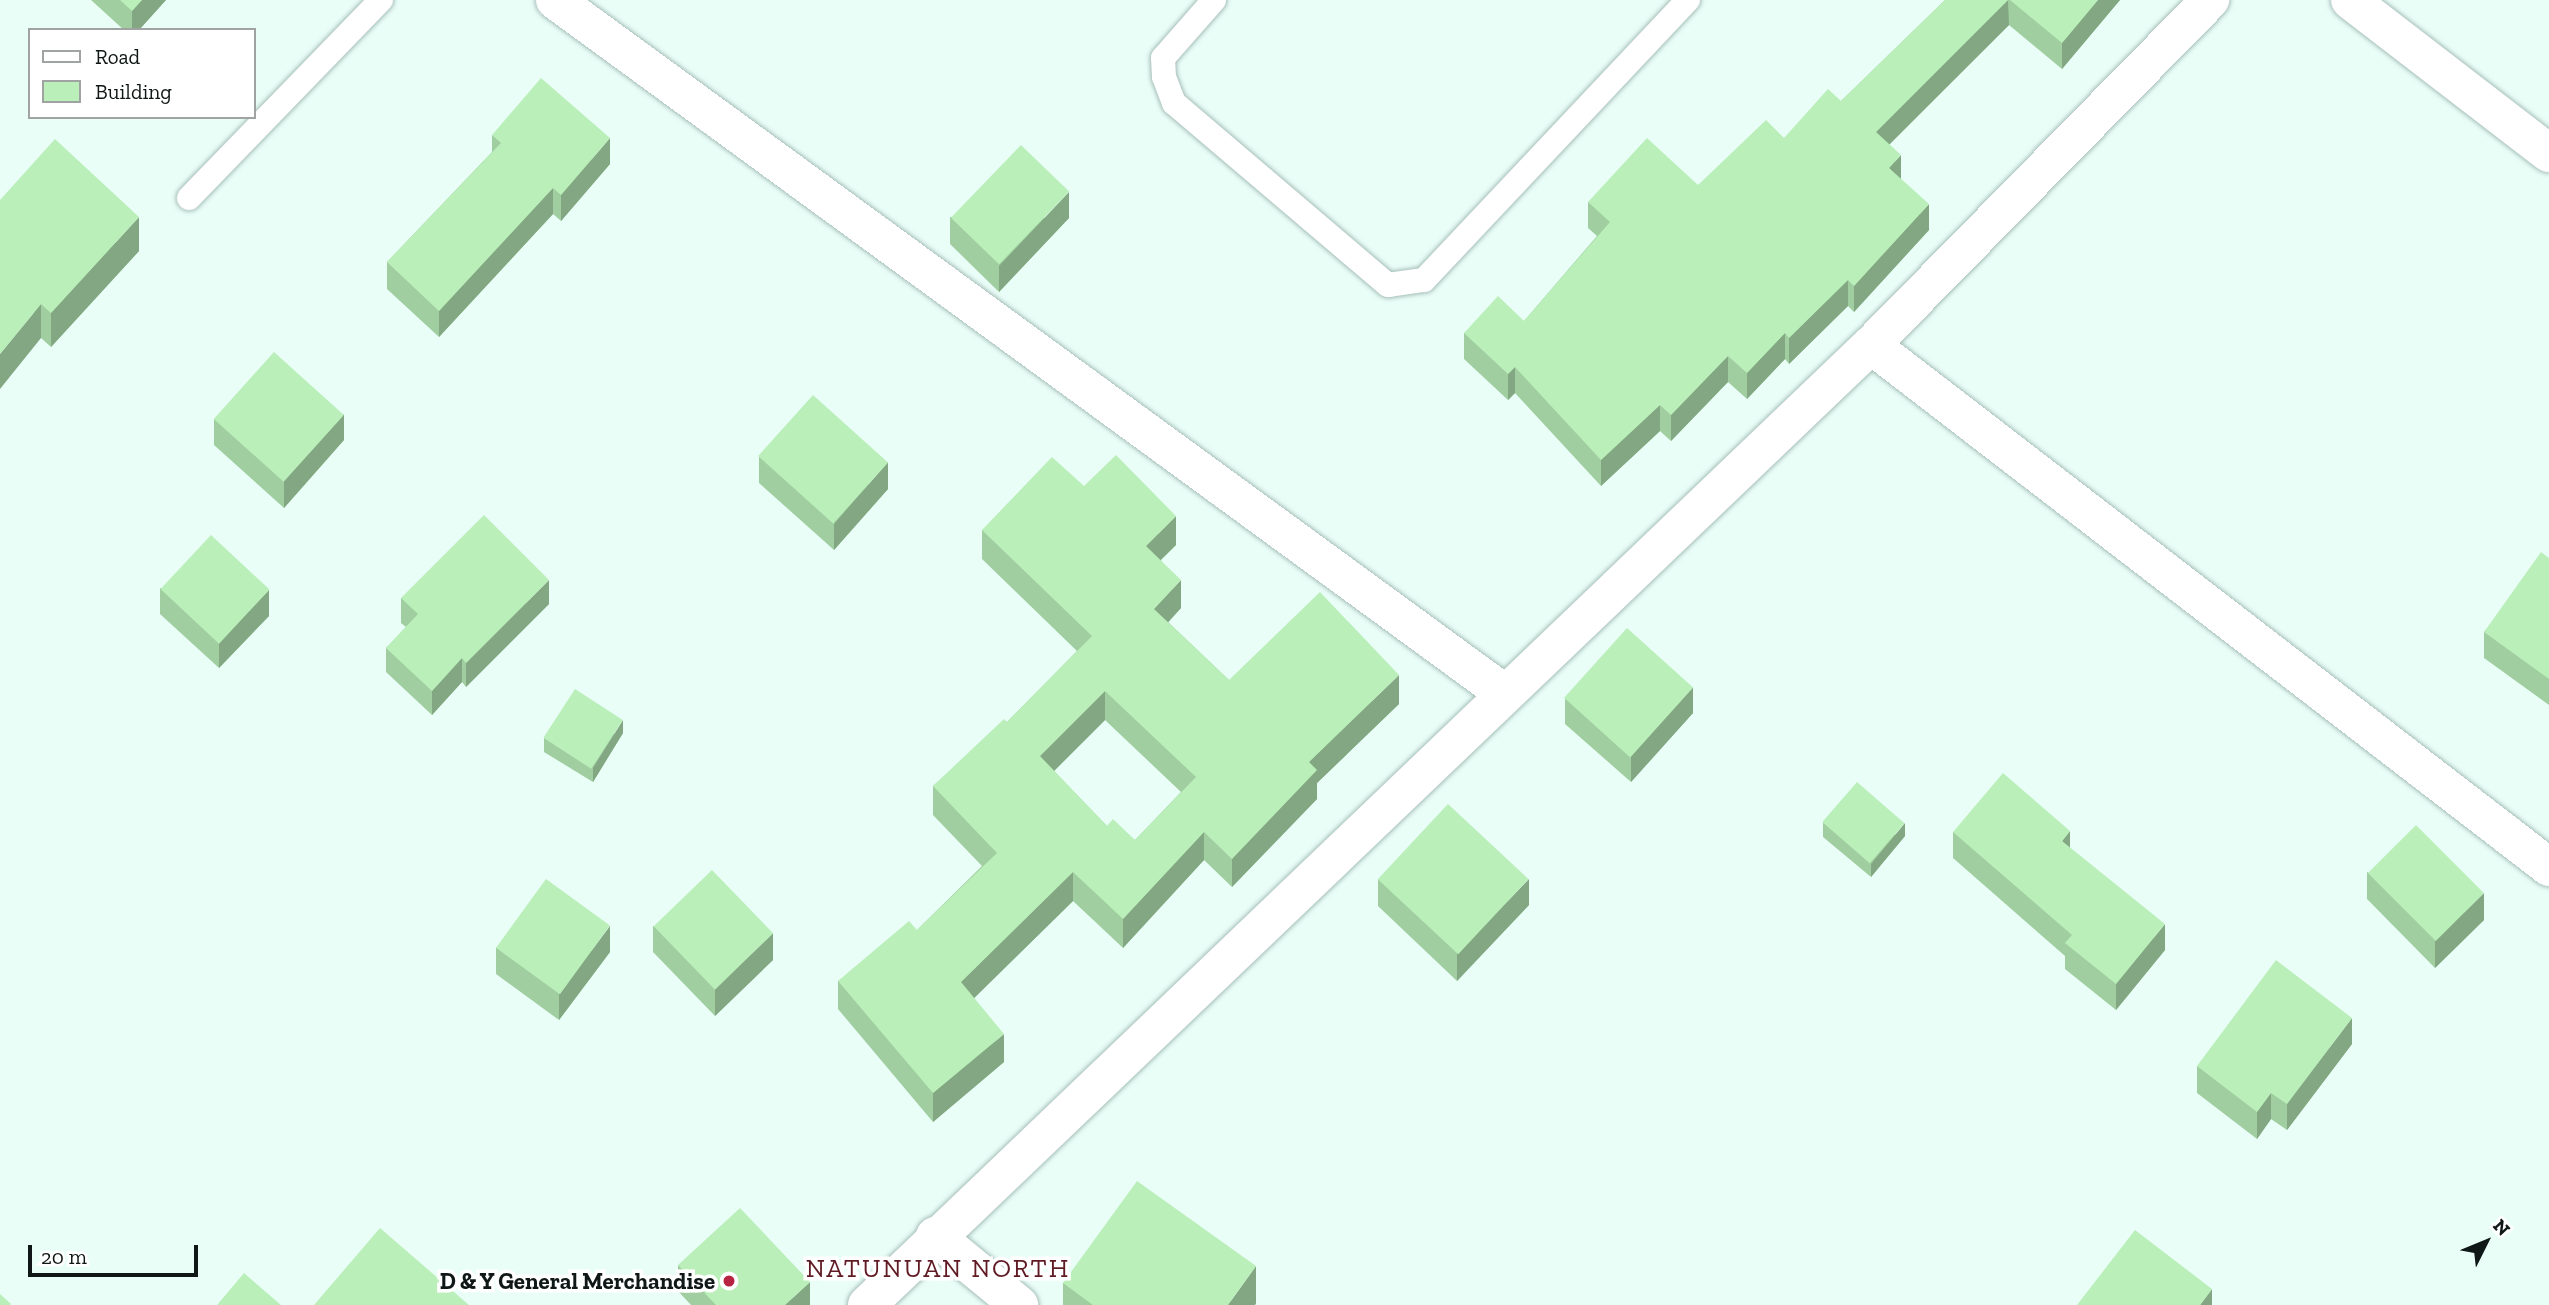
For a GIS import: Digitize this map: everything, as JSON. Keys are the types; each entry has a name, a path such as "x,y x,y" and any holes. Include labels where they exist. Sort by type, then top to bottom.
{"street":[{"path":"555,0 1504,693"},
{"path":"867,1305 935,1236 1871,345 2210,0"},
{"path":"2350,0 2549,153"},
{"path":"1871,345 2549,867"},
{"path":"935,1236 1019,1305"}],"lane":[{"path":"189,198 381,0"},
{"path":"1214,0 1163,58 1164,77 1174,103 1388,285 1424,280 1688,0"}],"building":[{"path":"120,0 142,0 132,11"},
{"path":"1945,0 2008,0 1876,132 1901,155 1889,168 1929,204 1854,286 1848,280 1789,338 1785,333 1747,373 1728,356 1671,415 1660,405 1601,460 1515,367 1508,374 1464,333 1498,296 1524,321 1610,222 1588,202 1647,138 1698,185 1766,120 1784,138 1828,89 1841,101"},
{"path":"2010,0 2098,0 2062,43"},
{"path":"541,78 610,138 561,195 553,188 439,311 387,262 501,143 492,135"},
{"path":"55,139 139,217 51,313 41,304 0,354 0,200"},
{"path":"1021,145 1069,192 999,264 951,218"},
{"path":"274,352 344,415 284,482 214,419"},
{"path":"813,395 888,463 833,524 758,456"},
{"path":"1116,455 1176,516 1146,546 1181,580 1154,609 1229,680 1320,592 1399,675 1309,762 1317,770 1232,859 1204,832 1123,919 1073,872 961,982 1004,1034 933,1093 838,981 909,921 917,930 997,853 933,786 1004,719 1007,722 1092,636 982,530 1052,457 1084,486","holes":["1105,691 1196,777 1135,840 1113,819 1107,826 1040,756"]},
{"path":"484,515 549,580 466,663 462,658 432,691 386,648 418,614 401,598"},
{"path":"211,535 270,590 219,644 161,589"},
{"path":"2541,552 2549,558 2549,679 2484,632"},
{"path":"1627,628 1693,688 1630,757 1564,698"},
{"path":"575,689 623,720 591,769 543,738"},
{"path":"2003,773 2070,831 2062,841 2165,924 2116,984 2065,943 2072,935 1953,832"},
{"path":"1857,782 1905,823 1870,863 1822,822"},
{"path":"1448,804 1528,879 1458,954 1378,879"},
{"path":"2416,825 2484,893 2436,941 2368,873"},
{"path":"712,870 773,933 715,990 654,926"},
{"path":"546,879 610,925 560,994 496,948"},
{"path":"2276,960 2352,1018 2287,1104 2271,1093 2257,1112 2197,1066"},
{"path":"1137,1181 1256,1266 1228,1305 1093,1305 1063,1283"},
{"path":"740,1208 810,1282 785,1305 716,1305 678,1265"},
{"path":"380,1228 469,1305 314,1305"},
{"path":"2135,1230 2212,1289 2200,1305 2077,1305"},
{"path":"244,1273 281,1305 217,1305"},
{"path":"0,1294 11,1304 10,1305 0,1305"}],"place":[{"name":"D & Y General Merchandise","path":"729,1281"}],"district":[{"name":"NATUNUAN NORTH","path":"938,1269"}]}
